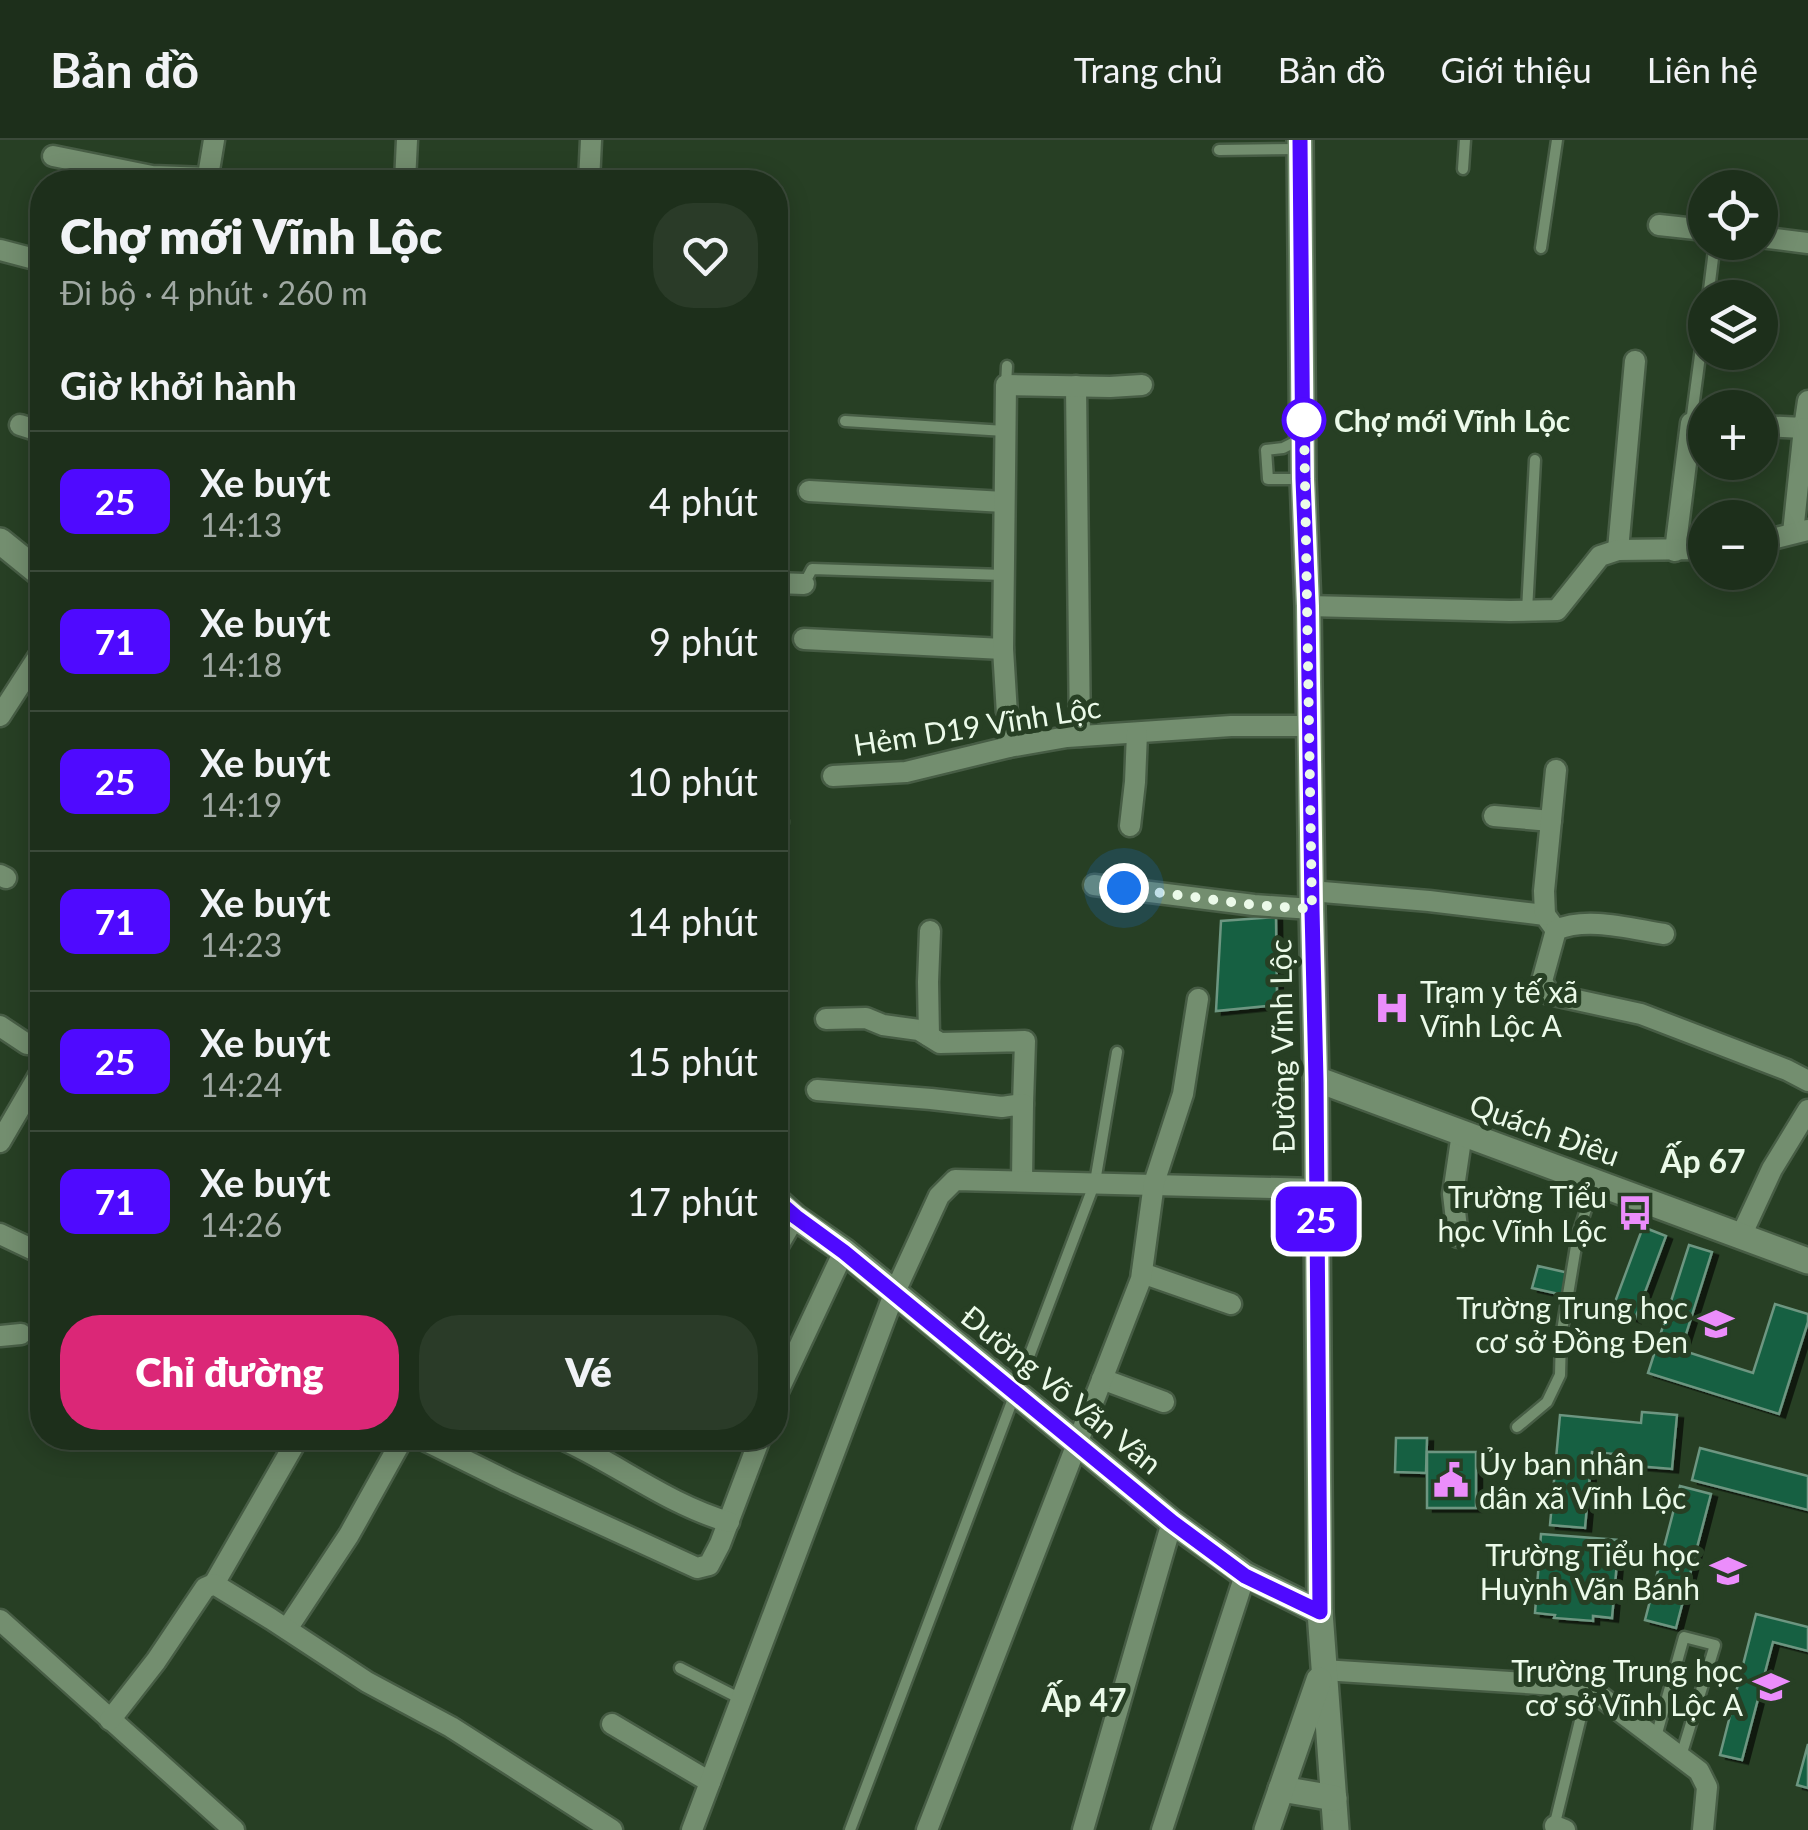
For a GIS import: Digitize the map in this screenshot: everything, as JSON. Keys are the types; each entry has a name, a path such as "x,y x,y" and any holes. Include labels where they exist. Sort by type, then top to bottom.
{"main road":[{"name":"Đường Vĩnh Lộc","path":"1300,144 1316,1080 1320,1612 1336,1830"},
{"path":"0,541 30,565"},
{"name":"Quách Điêu","path":"1316,1080 1808,1262"},
{"name":"Đường Võ Văn Vân","path":"788,1210 1172,1522 1245,1576 1320,1612"},
{"path":"1267,1830 1323,1670"},
{"path":"1281,1790 1334,1798"}],"street":[{"path":"209,170 214,140"},
{"path":"406,170 407,140"},
{"path":"590,170 591,140"},
{"path":"52,156 122,170"},
{"path":"1658,225 1688,228"},
{"path":"1778,239 1808,243"},
{"path":"0,250 30,258"},
{"path":"1618,550 1635,361"},
{"path":"1009,748 1003,649 1007,375 1076,386 1142,386"},
{"path":"1076,386 1080,736"},
{"path":"1800,531 1808,400"},
{"path":"20,426 30,429"},
{"path":"1778,427 1804,428"},
{"path":"1675,550 1688,478"},
{"path":"809,491 1004,502"},
{"path":"1308,606 1557,610 1600,556 1618,550 1688,550"},
{"path":"788,583 804,584"},
{"path":"804,639 1003,649"},
{"path":"0,716 30,670"},
{"name":"Hẻm D19 Vĩnh Lộc","path":"833,776 906,772 1080,736 1231,726 1309,726"},
{"path":"1130,826 1137,732"},
{"path":"1556,770 1544,891 1550,922 1542,981 1549,994 1642,1014 1808,1081"},
{"path":"1494,816 1551,820"},
{"path":"1094,885 1254,905 1311,900 1429,900 1550,922 1664,934"},
{"path":"930,931 930,1036"},
{"path":"927,1830 1142,1273 1154,1183 1184,1094 1198,1000"},
{"path":"826,1019 866,1018 918,1030 940,1043 1025,1042 1022,1181"},
{"path":"0,1026 28,1044"},
{"path":"817,1090 1002,1107 1023,1104"},
{"path":"0,1142 30,1091"},
{"path":"1740,1238 1772,1169 1808,1110"},
{"path":"1458,1237 1453,1194 1462,1133"},
{"path":"692,1830 894,1294 939,1196 955,1180 1316,1188"},
{"path":"788,1230 796,1217"},
{"path":"0,1234 30,1248"},
{"path":"788,1370 844,1252"},
{"path":"1142,1273 1231,1304"},
{"path":"1102,1378 1164,1402"},
{"path":"110,1720 204,1588 214,1584 291,1450"},
{"path":"288,1629 349,1535 396,1450"},
{"path":"444,1450 697,1568 709,1565 756,1450"},
{"path":"587,1450 700,1514 729,1522"},
{"path":"1082,1830 1172,1522"},
{"path":"1162,1830 1245,1576"},
{"path":"214,1584 612,1830"},
{"path":"0,1620 234,1830"},
{"path":"1323,1670 1588,1687 1699,1771 1707,1787 1703,1830"},
{"path":"612,1724 710,1782"}],"lane":[{"path":"1463,169 1465,140"},
{"path":"1541,248 1557,140"},
{"path":"1219,150 1300,144"},
{"path":"845,421 1005,430"},
{"path":"1303,479 1268,478 1266,450 1283,448 1304,437"},
{"path":"1527,612 1535,460"},
{"path":"804,584 812,569 1004,575"},
{"path":"850,1830 1095,1182 1116,1052"},
{"path":"1517,1427 1547,1402 1560,1375 1561,1337 1578,1234 1595,1182"},
{"path":"1656,1738 1684,1637 1715,1645 1680,1757"},
{"path":"680,1668 741,1699"},
{"path":"1557,1829 1588,1687"}],"building":[{"path":"1276,917 1277,998 1267,1006 1216,1011 1221,921"},
{"path":"1643,1227 1666,1236 1635,1319 1612,1310"},
{"path":"1689,1245 1712,1252 1681,1350 1753,1373 1775,1304 1808,1314 1779,1414 1648,1373"},
{"path":"1538,1266 1569,1273 1563,1295 1532,1288"},
{"path":"1642,1412 1677,1415 1672,1469 1636,1466 1637,1456 1592,1452 1585,1528 1550,1525 1560,1415 1641,1423"},
{"path":"1396,1438 1427,1438 1426,1473 1395,1472"},
{"path":"1700,1448 1808,1476 1808,1510 1692,1480"},
{"name":"Ủy ban nhân dân xã Vĩnh Lộc","path":"1427,1452 1476,1452 1476,1508 1427,1508"},
{"path":"1680,1486 1711,1494 1676,1628 1645,1620"},
{"path":"1541,1534 1619,1540 1612,1618 1593,1616 1593,1621 1535,1613"},
{"path":"1756,1614 1808,1627 1808,1651 1773,1642 1742,1760 1720,1755"},
{"path":"1808,1744 1808,1788 1797,1785"}],"bus line":[{"name":"25","path":"788,1210 1172,1522 1245,1576 1320,1612 1316,1080 1300,140"}],"place":[{"name":"Chợ mới Vĩnh Lộc","path":"1304,420"},
{"name":"Trạm y tế xã Vĩnh Lộc A","path":"1392,1008"},
{"name":"Trường Tiểu học Vĩnh Lộc","path":"1635,1213"},
{"name":"Trường Trung học cơ sở Đồng Đen","path":"1716,1324"},
{"name":"Ủy ban nhân dân xã Vĩnh Lộc","path":"1451,1480"},
{"name":"Trường Tiểu học Huỳnh Văn Bánh","path":"1728,1571"},
{"name":"Trường Trung học cơ sở Vĩnh Lộc A","path":"1771,1687"}],"district":[{"name":"Ấp 67","path":"1703,1160"},
{"name":"Ấp 47","path":"1084,1699"}],"route":[{"path":"1124,888 1312,909 1304,420"}]}
